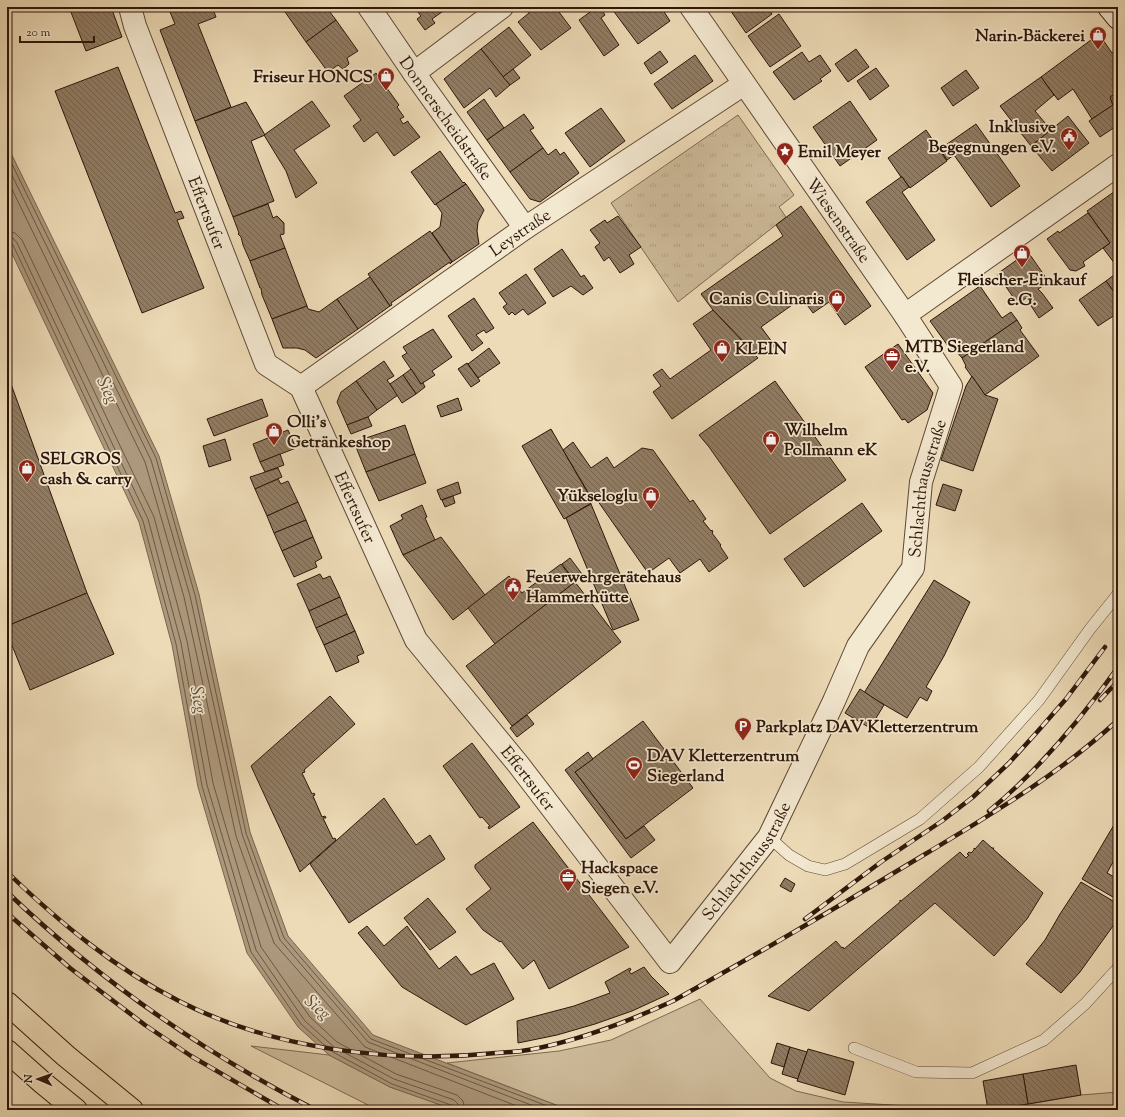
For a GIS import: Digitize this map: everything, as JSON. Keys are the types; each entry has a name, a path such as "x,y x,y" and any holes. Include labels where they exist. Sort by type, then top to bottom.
{"highway":[{"path":"7,1003 66,1056 132,1110"},
{"path":"7,1051 76,1110"}],"street":[{"name":"Effertsufer","path":"130,7 135,26 266,364 301,387 416,640 518,764 670,962"},
{"name":"Donnerscheidstraße","path":"369,7 414,73 525,228"},
{"path":"414,73 502,7"},
{"name":"Wiesenstraße","path":"691,7 905,315"},
{"path":"1109,7 1118,18"},
{"name":"Leystraße","path":"301,387 525,228 744,84"},
{"path":"905,315 1118,165"},
{"name":"Schlachthausstraße","path":"670,962 769,837 834,701 858,646 914,568 921,482 951,386 905,315"}],"lane":[{"path":"769,837 789,855 808,866 826,870 845,864 920,819 979,767 1039,700 1090,629 1118,594"},
{"path":"854,1048 916,1072 972,1073 1044,1040 1086,1004 1118,968"}],"green space":[{"path":"738,115 794,195 779,207 786,217 678,302 611,203"},
{"path":"700,999 770,1078 796,1091 843,1102 975,1110 569,1110 447,1063 559,1051 611,1040"},
{"path":"251,1046 329,1055 390,1087 455,1110 378,1110"},
{"path":"1118,1092 1118,1110 994,1110 1081,1095"}],"water":[{"name":"Sieg","path":"7,145 159,456 199,594 250,832 288,936 373,1035 569,1110 455,1110 390,1087 329,1055 298,1027 247,953 198,787 172,645 139,522 7,243"}],"building":[{"path":"69,7 111,7 122,37 86,51"},
{"path":"168,7 212,7 216,17 198,24 231,107 195,121 160,30 175,24"},
{"path":"285,7 326,7 336,20 306,42 283,9"},
{"path":"414,7 449,7 432,19 435,23 425,30 417,19 421,16"},
{"path":"535,7 547,7 551,12 556,8 571,28 541,50 518,22"},
{"path":"597,7 600,7 605,15 601,18 619,45 604,56 579,20"},
{"path":"615,7 661,7 670,21 638,44 612,9"},
{"path":"728,7 768,7 772,14 746,33"},
{"path":"779,14 801,46 770,67 748,36"},
{"path":"336,20 358,51 347,58 349,64 343,69 338,65 328,72 306,42"},
{"path":"509,27 531,55 503,77 481,49"},
{"path":"1099,34 1112,53 1116,51 1118,54 1118,58 1116,59 1118,62 1118,92 1110,97 1113,105 1092,119 1073,89 1058,100 1041,77"},
{"path":"481,49 510,85 496,97 490,88 464,108 444,79"},
{"path":"856,49 869,67 848,82 835,64"},
{"path":"660,51 668,62 651,74 644,63"},
{"path":"802,52 809,62 820,55 831,71 820,79 822,81 794,100 773,72"},
{"path":"695,55 713,81 672,109 654,84"},
{"path":"118,67 175,213 181,211 184,218 177,220 204,288 142,313 55,91"},
{"path":"876,68 889,86 870,100 857,81"},
{"path":"513,69 520,78 510,85 503,77"},
{"path":"966,70 979,88 953,106 941,88"},
{"path":"376,73 399,105 397,107 404,117 400,119 403,124 408,121 420,137 394,156 377,132 364,142 353,126 361,120 344,96"},
{"path":"1041,77 1054,95 1035,111 1051,130 1031,146 1000,106"},
{"path":"1118,92 1118,125 1100,137 1089,121 1113,105 1110,97"},
{"path":"484,99 504,128 487,140 467,112"},
{"path":"312,101 330,126 294,150 317,183 296,198 286,171 264,135"},
{"path":"850,101 877,140 840,166 813,127"},
{"path":"246,102 265,135 251,141 274,201 233,217 195,121"},
{"path":"601,108 625,141 590,167 565,133"},
{"path":"524,114 534,128 530,130 543,148 510,172 487,140"},
{"path":"1068,116 1089,143 1052,171 1031,146"},
{"path":"976,124 1020,186 991,207 954,155 947,160 940,149"},
{"path":"926,130 947,161 910,188 888,158"},
{"path":"543,148 548,155 556,149 560,155 564,152 579,173 540,202 530,199 510,172"},
{"path":"440,151 463,183 464,182 466,184 435,205 411,172"},
{"path":"901,177 909,187 902,192 935,240 907,260 866,202"},
{"path":"466,184 484,210 478,222 477,231 479,244 452,262 432,233 440,227 442,213 436,204"},
{"path":"1118,189 1118,227 1114,234 1118,237 1118,268 1103,248 1110,243 1087,211"},
{"path":"268,204 273,218 277,216 284,223 284,234 280,235 285,248 250,261 241,237 238,234 239,233 233,217"},
{"path":"801,206 871,306 845,325 829,302 813,313 802,298 761,327 775,346 773,347 770,343 755,353 713,310 701,294 783,236 776,225"},
{"path":"1088,213 1110,243 1083,262 1085,266 1076,271 1070,270 1047,239 1058,231 1059,233"},
{"path":"618,216 641,247 629,255 634,264 620,273 609,257 604,261 595,247 600,243 590,230 605,220 607,223"},
{"path":"430,231 452,262 391,303 392,305 390,306 368,274"},
{"path":"285,248 307,306 272,319 250,261"},
{"path":"562,249 581,277 584,275 593,288 583,295 571,286 553,297 534,269"},
{"path":"1028,252 1049,282 1038,289 1053,308 1039,318 1026,298 1018,304 997,274"},
{"path":"1118,272 1118,297 1106,281"},
{"path":"526,274 546,303 528,315 523,309 515,315 512,312 509,315 503,307 507,304 499,293"},
{"path":"370,277 390,306 358,329 337,299"},
{"path":"1106,281 1118,297 1118,313 1098,326 1079,300"},
{"path":"980,286 1002,318 1011,312 1017,320 962,358 956,351 953,353 930,321"},
{"path":"474,298 494,328 486,333 484,330 476,335 483,343 472,351 448,316"},
{"path":"337,299 358,329 316,358 305,350 297,348 283,348 272,319 307,306 308,309 319,312"},
{"name":"KLEIN","path":"713,310 758,358 672,419 653,392 661,386 653,375 662,369 670,379 711,350 693,324"},
{"path":"1017,320 1022,328 1020,330 1039,356 985,395 965,367 966,366 962,358"},
{"path":"433,329 452,357 432,371 435,375 421,384 402,356 407,353 403,347"},
{"path":"898,344 933,393 927,410 908,423 905,419 902,420 865,367"},
{"path":"489,348 500,363 478,378 468,364"},
{"path":"384,361 394,376 387,380 398,395 377,410 356,381"},
{"path":"467,363 480,381 471,387 458,369"},
{"path":"411,369 421,384 423,383 425,387 416,394 403,375"},
{"name":"SELGROS cash & carry","path":"7,373 87,593 7,626"},
{"path":"403,375 416,394 402,403 390,384"},
{"path":"972,376 985,395 998,399 973,471 941,460 966,386"},
{"path":"356,381 377,410 368,417 347,425 337,402 341,392"},
{"name":"Wilhelm Pollmann eK","path":"775,381 846,480 770,534 699,435"},
{"path":"458,398 462,410 441,417 437,406"},
{"path":"262,399 268,416 214,436 207,419"},
{"path":"368,417 372,426 351,434 347,425"},
{"path":"405,425 415,454 366,472 354,442"},
{"path":"551,429 593,502 564,519 522,446"},
{"name":"Olli's Getränkeshop","path":"288,430 296,448 260,462 253,444"},
{"path":"225,439 231,460 209,467 203,446"},
{"name":"Yükseloglu","path":"573,442 591,468 607,457 614,468 642,448 653,450 690,502 693,500 706,519 703,521 711,531 712,530 712,533 728,558 709,572 700,559 680,573 669,558 648,573 595,497 592,499 563,450"},
{"path":"280,454 284,465 265,472 260,462"},
{"path":"415,454 426,483 379,501 366,472"},
{"path":"278,468 282,477 255,489 250,477"},
{"path":"278,479 281,484 288,481 298,502 267,516 255,489"},
{"path":"458,482 461,493 441,500 437,490"},
{"path":"943,484 962,490 955,511 936,505"},
{"path":"453,496 455,503 445,507 442,500"},
{"path":"298,502 306,520 274,533 267,516"},
{"path":"862,503 882,531 804,587 784,559"},
{"path":"591,504 639,620 613,630 566,518"},
{"path":"422,505 427,517 425,518 435,540 403,555 390,526 403,519 401,515"},
{"path":"306,520 313,537 282,551 274,533"},
{"path":"313,537 322,558 315,562 317,567 294,577 282,551"},
{"path":"441,537 485,595 453,620 403,555"},
{"path":"570,558 582,574 574,580 562,564"},
{"name":"Feuerwehrgerätehaus Hammerhütte","path":"561,564 575,582 495,644 468,608 509,576 522,593"},
{"path":"320,574 323,579 330,576 340,597 309,611 297,584"},
{"path":"934,580 970,602 944,656 926,687 932,691 927,701 920,697 907,718 864,693"},
{"path":"575,582 621,642 512,726 466,666"},
{"path":"87,593 114,654 30,690 7,633 7,626"},
{"path":"340,597 347,614 316,628 309,611"},
{"path":"347,614 355,631 324,645 316,628"},
{"path":"355,631 364,653 357,656 359,662 336,672 324,645"},
{"path":"860,689 884,705 870,728 845,713"},
{"path":"330,696 355,724 304,770 305,772 302,773 312,794 314,793 315,795 313,796 322,817 325,816 326,818 323,818 333,839 335,838 336,840 300,872 251,766"},
{"path":"527,715 534,724 517,737 510,728"},
{"name":"DAV Kletterzentrum Siegerland","path":"643,721 693,788 626,839 575,772"},
{"path":"472,743 520,807 489,829 488,827 490,826 482,817 480,818 443,766"},
{"path":"588,752 593,759 575,772 626,839 644,826 655,840 631,858 565,770"},
{"path":"384,798 416,845 430,835 445,859 349,923 310,864"},
{"path":"1118,818 1118,853 1107,873 1118,879 1118,900 1082,879"},
{"path":"533,822 629,947 549,989 534,960 523,969 501,941 500,942 483,930 466,909 491,889 475,868 475,865"},
{"path":"983,840 994,848 993,849 1043,893 1027,919 994,956 935,903 809,1011 768,996 836,941 844,949 900,902 900,900 901,901 960,852 966,858 969,855 967,854 969,852 971,853"},
{"path":"785,878 795,884 791,892 780,886"},
{"path":"1081,882 1118,904 1118,919 1080,972 1061,993 1026,964 1045,940"},
{"path":"428,898 456,932 430,950 404,918"},
{"path":"367,926 384,946 407,926 439,969 456,956 471,975 494,963 514,999 466,1025 402,987 358,933"},
{"path":"644,967 669,994 632,1011 595,1024 557,1035 518,1043 517,1021 574,1006 610,993 605,982 630,968 631,970 629,971 631,974"},
{"path":"777,1043 790,1047 784,1067 771,1063"},
{"path":"790,1047 807,1052 798,1079 782,1074"},
{"path":"808,1049 854,1062 845,1095 797,1081"},
{"path":"1076,1065 1081,1095 1028,1104 1023,1074"},
{"path":"1023,1074 1028,1104 988,1110 983,1081"}],"railway":[{"path":"805,919 881,862 942,821 973,797 1009,763 1038,731 1066,699 1105,647"},
{"path":"989,811 1025,779 1042,761 1074,725 1118,667"},
{"path":"1100,700 1118,681"},
{"path":"7,872 67,926 88,943 132,974 179,1001 215,1017 253,1031 333,1049 375,1054 456,1056 524,1051 566,1042 602,1030 673,1001 832,910 1002,807 1073,758 1118,720"},
{"path":"7,892 78,955 154,1012 233,1064 316,1110"},
{"path":"7,913 70,968 145,1025 191,1056 284,1110"}],"place":[{"name":"Narin-Bäckerei","path":"1098,50"},
{"name":"Friseur HONCS","path":"386,91"},
{"name":"Inklusive Begegnungen e.V.","path":"1069,151"},
{"name":"Emil Meyer","path":"785,166"},
{"name":"Fleischer-Einkauf e.G.","path":"1022,268"},
{"name":"Canis Culinaris","path":"837,313"},
{"name":"KLEIN","path":"722,363"},
{"name":"MTB Siegerland e.V.","path":"892,371"},
{"name":"Olli's Getränkeshop","path":"274,446"},
{"name":"Wilhelm Pollmann eK","path":"771,454"},
{"name":"SELGROS cash & carry","path":"27,483"},
{"name":"Yükseloglu","path":"651,510"},
{"name":"Feuerwehrgerätehaus Hammerhütte","path":"513,601"},
{"name":"Parkplatz DAV Kletterzentrum","path":"743,741"},
{"name":"DAV Kletterzentrum Siegerland","path":"634,780"},
{"name":"Hackspace Siegen e.V.","path":"568,892"}]}
